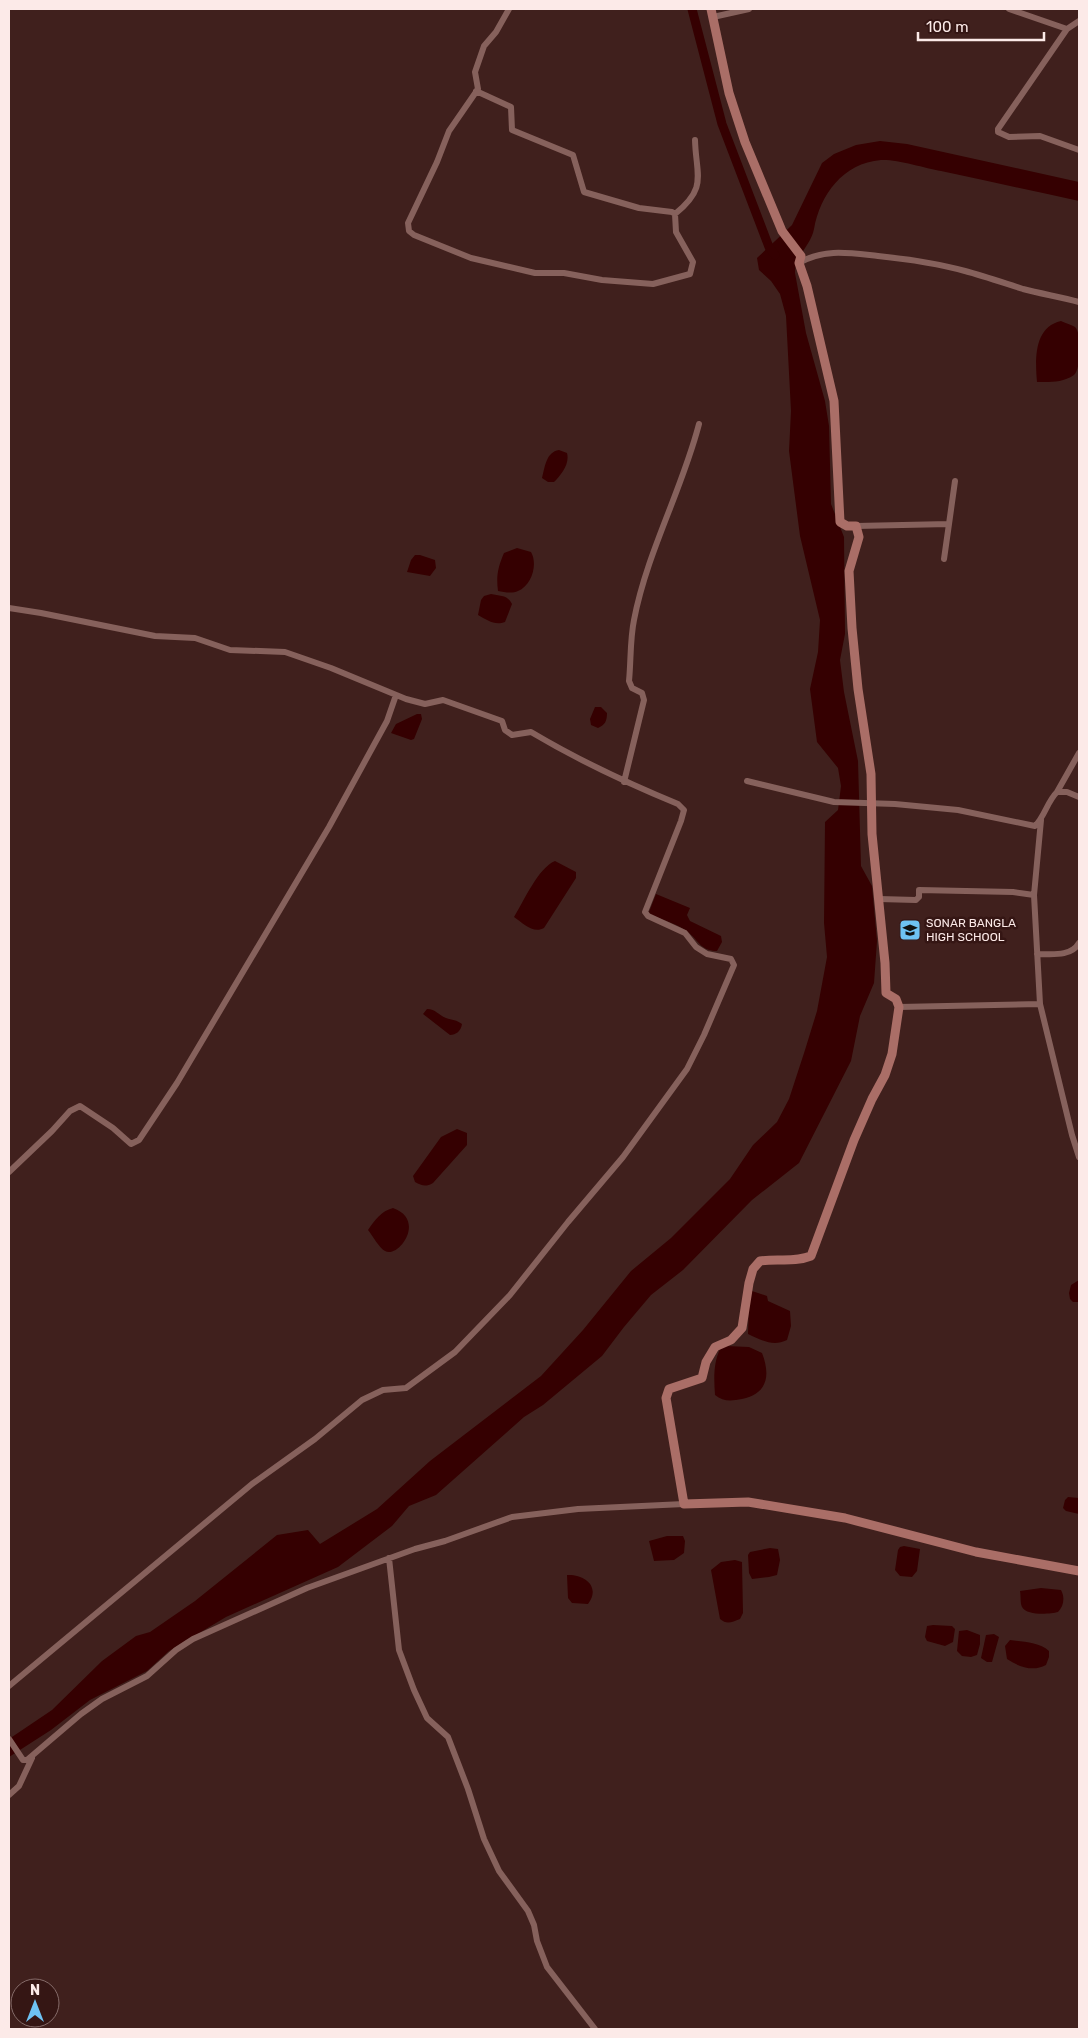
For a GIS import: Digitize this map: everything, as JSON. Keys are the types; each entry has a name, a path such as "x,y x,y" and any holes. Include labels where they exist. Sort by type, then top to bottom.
{"street":[{"path":"509,9 496,32 484,46 475,72 478,80 476,91 455,119 408,223 409,231 414,235 471,258 535,273 564,273 602,280 653,284 686,276 693,269 690,255 676,232 675,214 692,198 697,188 698,174 695,140"},
{"path":"749,9 712,13 729,93 745,142 782,231 800,259 807,286 834,401 840,522 847,526 949,524"},
{"path":"1009,9 1067,29"},
{"path":"1079,21 1067,29 998,129 998,132 1009,137 1040,136 1079,150"},
{"path":"476,91 512,107 510,127 512,130 573,155 584,192 639,208 669,211 675,214"},
{"path":"800,259 830,252 898,258 966,271 1079,302"},
{"path":"624,782 644,700 642,693 632,688 629,681 634,620 651,559 692,452 699,424"},
{"path":"944,559 955,481"},
{"path":"684,1504 666,1398 669,1389 702,1378 706,1362 715,1347 731,1340 742,1328 748,1283 753,1269 760,1261 771,1259 799,1261 811,1256 854,1140 885,1075 892,1054 899,1007 896,999 886,992 879,900 868,803 871,774 858,689 852,628 850,571 859,537 856,526"},
{"path":"9,608 155,636 195,638 230,650 285,652 425,704 443,700 493,717 502,722 506,730 512,735 531,732 624,782 678,804 684,810 681,821 645,912 648,916 685,933 696,947 707,954 731,958 734,965 687,1069 623,1157 510,1295 455,1352 406,1388 383,1390 362,1400 315,1439 252,1484 9,1686"},
{"path":"9,1172 70,1111 80,1106 114,1128 131,1144 139,1140 177,1083 329,827 387,721 396,694"},
{"path":"1079,753 1057,792 1052,797 1041,820 1034,895 1040,1004 1079,1157"},
{"path":"747,781 834,802 958,810 1034,826 1041,820"},
{"path":"1057,792 1066,792 1079,797"},
{"path":"879,900 916,900 919,897 919,890 1013,892 1034,895"},
{"path":"1038,954 1062,954 1076,949 1079,943"},
{"path":"899,1007 1040,1004"},
{"path":"9,1740 23,1760 32,1758 81,1714 102,1699 147,1676 176,1650 193,1639 307,1588 389,1558 512,1518 578,1509 748,1502 845,1518 976,1552 1079,1571"},
{"path":"389,1558 399,1650 414,1690 427,1718 448,1737 468,1789 484,1839 499,1871 528,1911 547,1967 595,2029"},
{"path":"9,1795 19,1786 32,1758"}],"shaded area":[{"path":"880,141 907,144 1079,182 1079,201 902,162 881,160 867,162 845,174 828,193 817,216 810,240 800,256 796,267 795,273 806,333 825,401 829,426 831,504 844,537 845,634 840,660 844,692 858,761 861,866 872,886 877,941 874,983 860,1016 851,1061 799,1163 752,1200 683,1270 651,1295 602,1356 543,1405 524,1417 436,1495 409,1506 392,1526 338,1567 226,1617 169,1651 147,1671 90,1700 51,1730 9,1757 9,1739 52,1710 102,1661 136,1636 150,1632 195,1601 277,1535 308,1530 320,1544 377,1509 430,1461 541,1376 583,1330 631,1271 671,1238 730,1179 753,1145 777,1122 789,1099 817,1011 827,957 824,923 825,822 838,810 841,786 838,768 817,742 810,689 818,652 820,620 800,536 789,451 791,411 786,316 780,294 771,281 759,270 757,258 792,225 822,163 834,154 856,145"},
{"path":"1061,321 1075,327 1079,336 1080,351 1076,372 1069,378 1060,381 1037,382 1036,364 1041,337 1052,324"},
{"path":"559,450 567,453 566,465 554,482 548,482 542,478 545,465 551,454"},
{"path":"517,548 531,552 534,568 530,579 523,588 516,592 498,591 498,572 504,553"},
{"path":"415,555 435,560 436,568 430,576 407,572"},
{"path":"491,594 506,597 512,604 505,622 494,623 478,615 481,600 484,596"},
{"path":"595,707 601,707 607,713 605,722 598,728 591,725 590,719"},
{"path":"421,714 422,719 414,739 411,740 391,733 396,724"},
{"path":"555,861 576,872 576,878 544,928 532,929 514,917 537,878 543,870"},
{"path":"656,894 690,908 687,915 690,921 721,936 722,942 717,951 707,949 680,927 651,915 649,912"},
{"path":"427,1009 462,1024 461,1029 450,1035 423,1014"},
{"path":"457,1129 467,1133 467,1145 433,1183 424,1186 415,1182 413,1176 441,1137"},
{"path":"393,1208 403,1214 408,1221 409,1229 407,1237 402,1244 390,1252 385,1251 378,1245 368,1230 376,1219"},
{"path":"1079,1280 1079,1302 1073,1302 1070,1299 1069,1293 1071,1285"},
{"path":"752,1291 767,1296 768,1301 790,1311 791,1326 787,1340 772,1343 748,1334 749,1302"},
{"path":"726,1346 749,1347 762,1353 766,1369 765,1383 757,1393 750,1397 724,1400 715,1395 716,1360 720,1349"},
{"path":"1068,1497 1079,1498 1079,1514 1066,1511 1063,1508"},
{"path":"667,1536 683,1536 685,1541 684,1553 674,1560 654,1561 649,1541"},
{"path":"904,1546 920,1549 917,1571 912,1577 900,1576 895,1570 898,1550"},
{"path":"770,1548 778,1549 780,1560 777,1575 752,1579 749,1573 748,1555 750,1552"},
{"path":"735,1560 742,1562 743,1613 740,1619 727,1622 720,1619 711,1570 721,1562"},
{"path":"567,1575 574,1575 585,1579 592,1587 592,1598 588,1604 572,1603 568,1598"},
{"path":"1041,1588 1061,1590 1063,1601 1062,1607 1058,1612 1033,1613 1022,1607 1020,1591"},
{"path":"927,1626 952,1626 955,1629 953,1642 945,1646 927,1641 925,1637"},
{"path":"967,1630 980,1635 977,1655 971,1657 962,1656 957,1651 959,1631"},
{"path":"994,1634 999,1637 992,1662 987,1662 981,1658 986,1635"},
{"path":"1010,1640 1031,1643 1045,1648 1049,1651 1046,1665 1026,1668 1007,1659 1005,1646"}],"waterway":[{"path":"692,9 722,124 769,247 775,255"}],"place":[{"name":"SONAR BANGLA HIGH SCHOOL","path":"910,930"}]}
